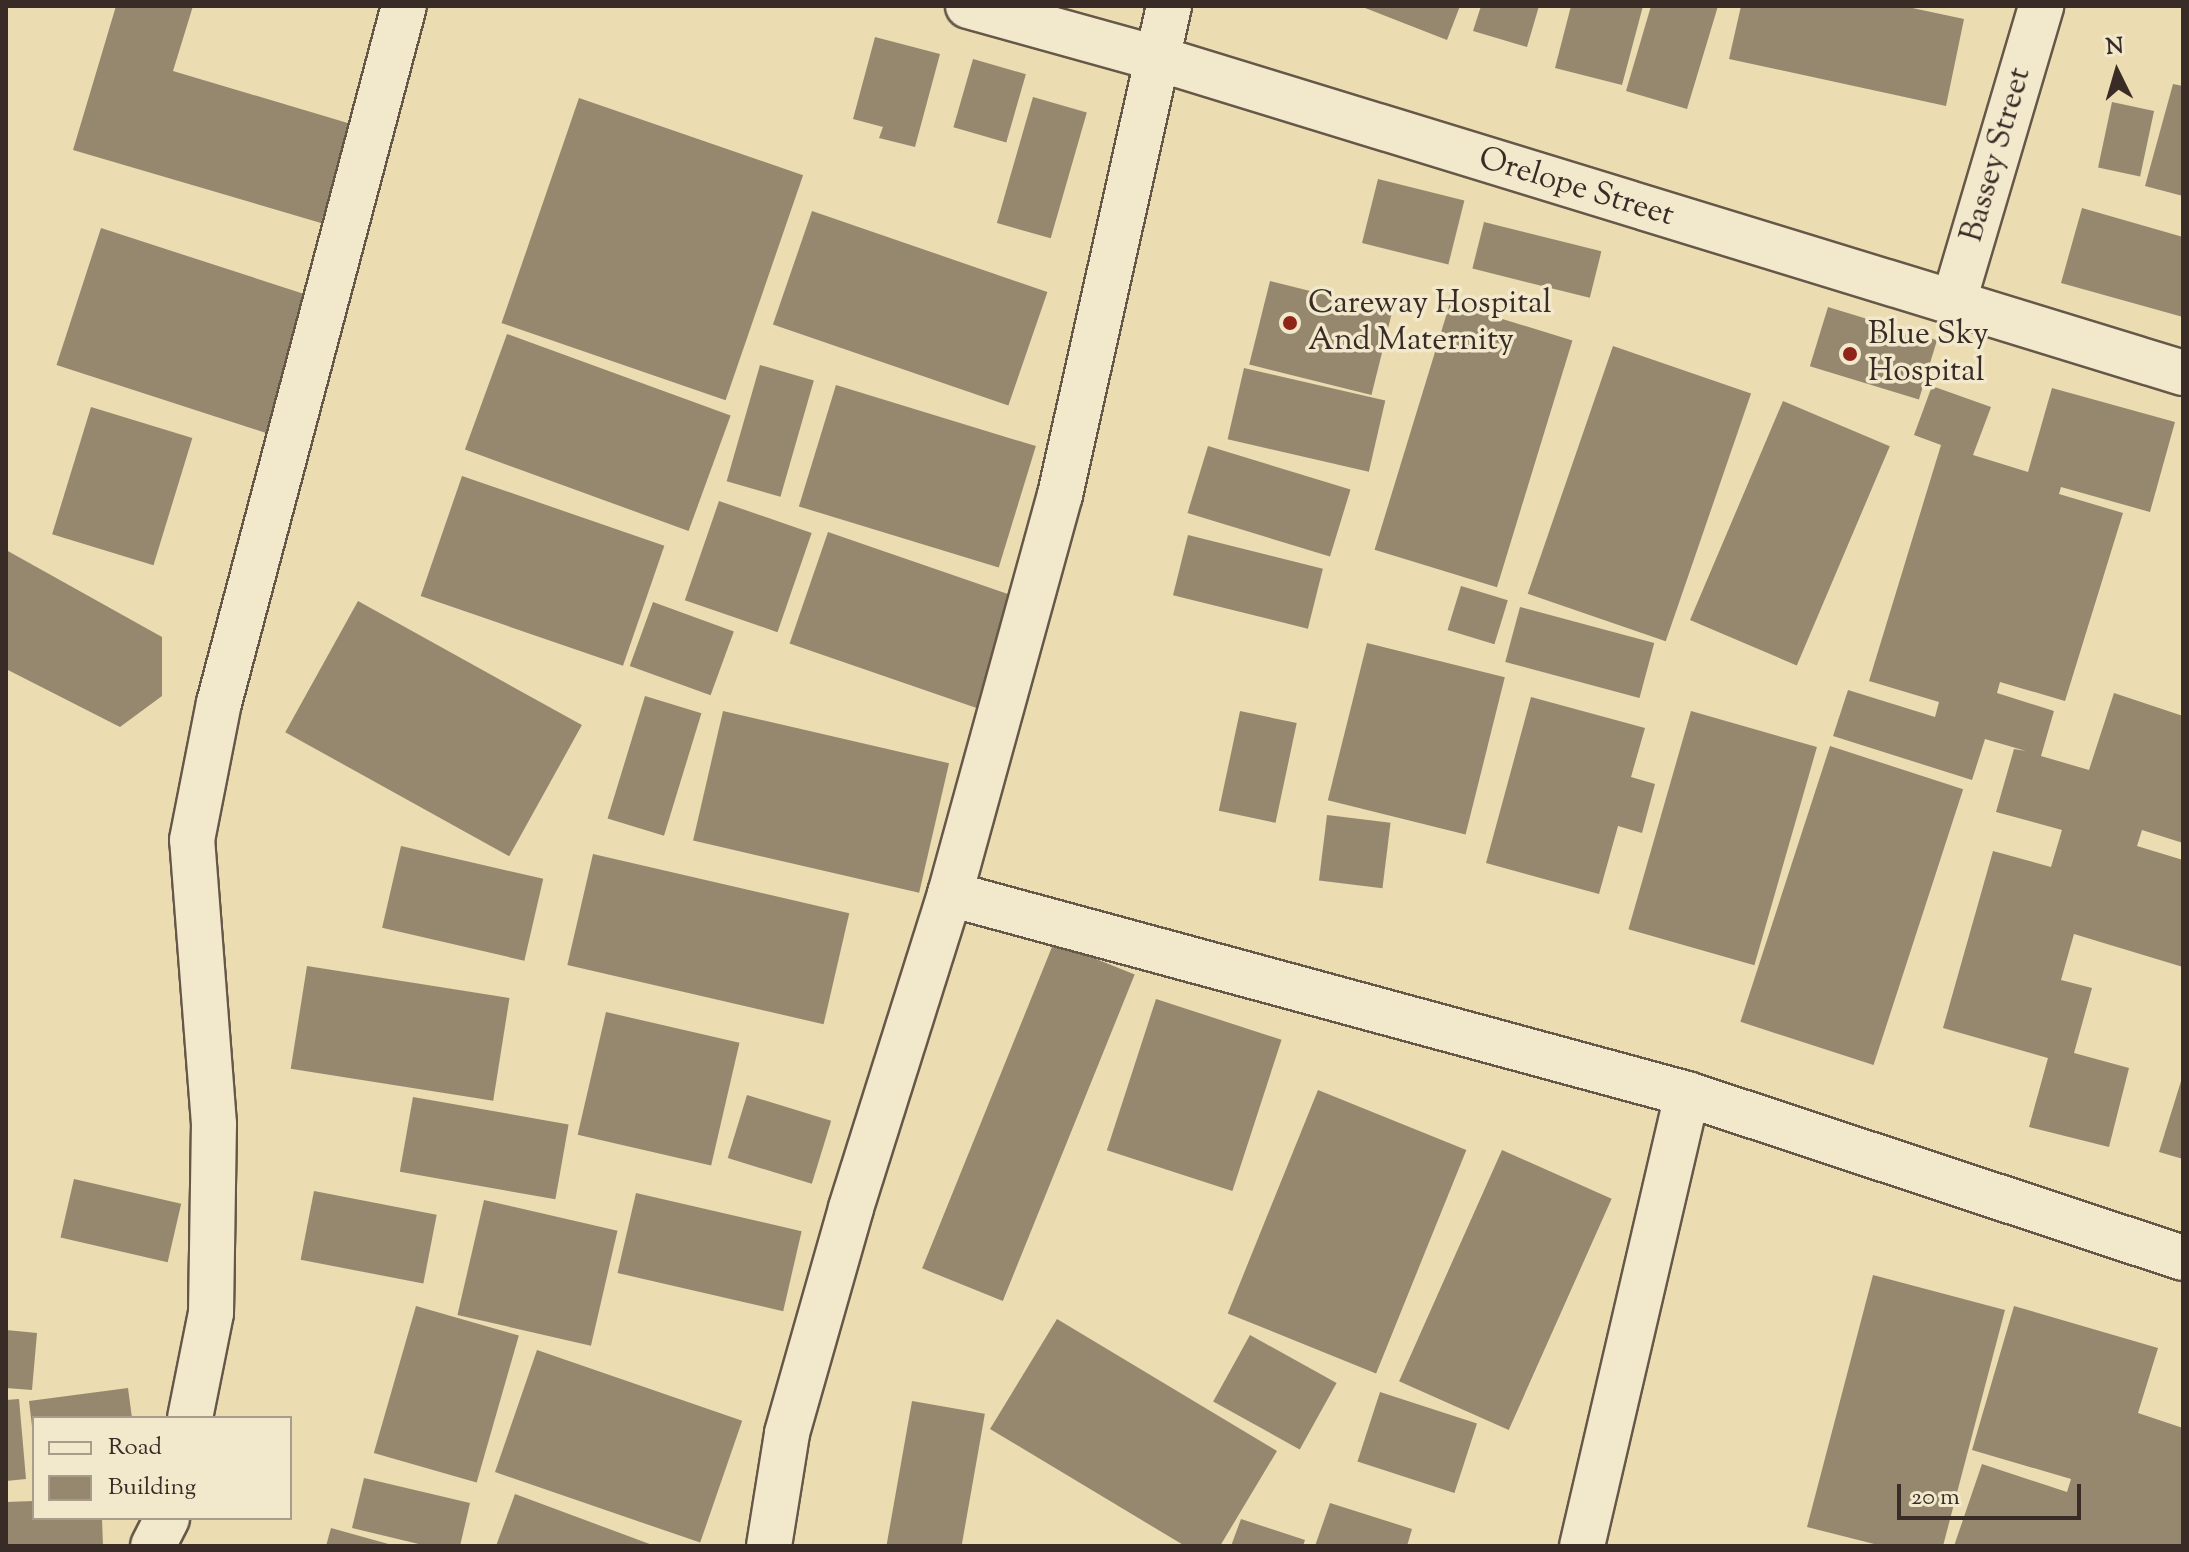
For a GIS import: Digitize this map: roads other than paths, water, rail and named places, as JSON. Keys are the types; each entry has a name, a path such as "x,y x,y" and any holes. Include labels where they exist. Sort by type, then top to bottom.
{"street":[{"path":"190,1416 211,1313 214,1124 192,840 219,703 404,6"},
{"name":"Orelope Street","path":"968,6 1156,58 2183,373"},
{"path":"769,1546 787,1433 851,1208 950,894 1060,495 1169,6"},
{"name":"Bassey Street","path":"1953,304 2041,6"},
{"path":"950,894 1687,1094 2183,1258"},
{"path":"1582,1546 1687,1094"},
{"path":"153,1546 166,1520"}],"place":[{"name":"Careway Hospital And Maternity","path":"1290,323"},
{"name":"Blue Sky Hospital","path":"1850,354"}]}
